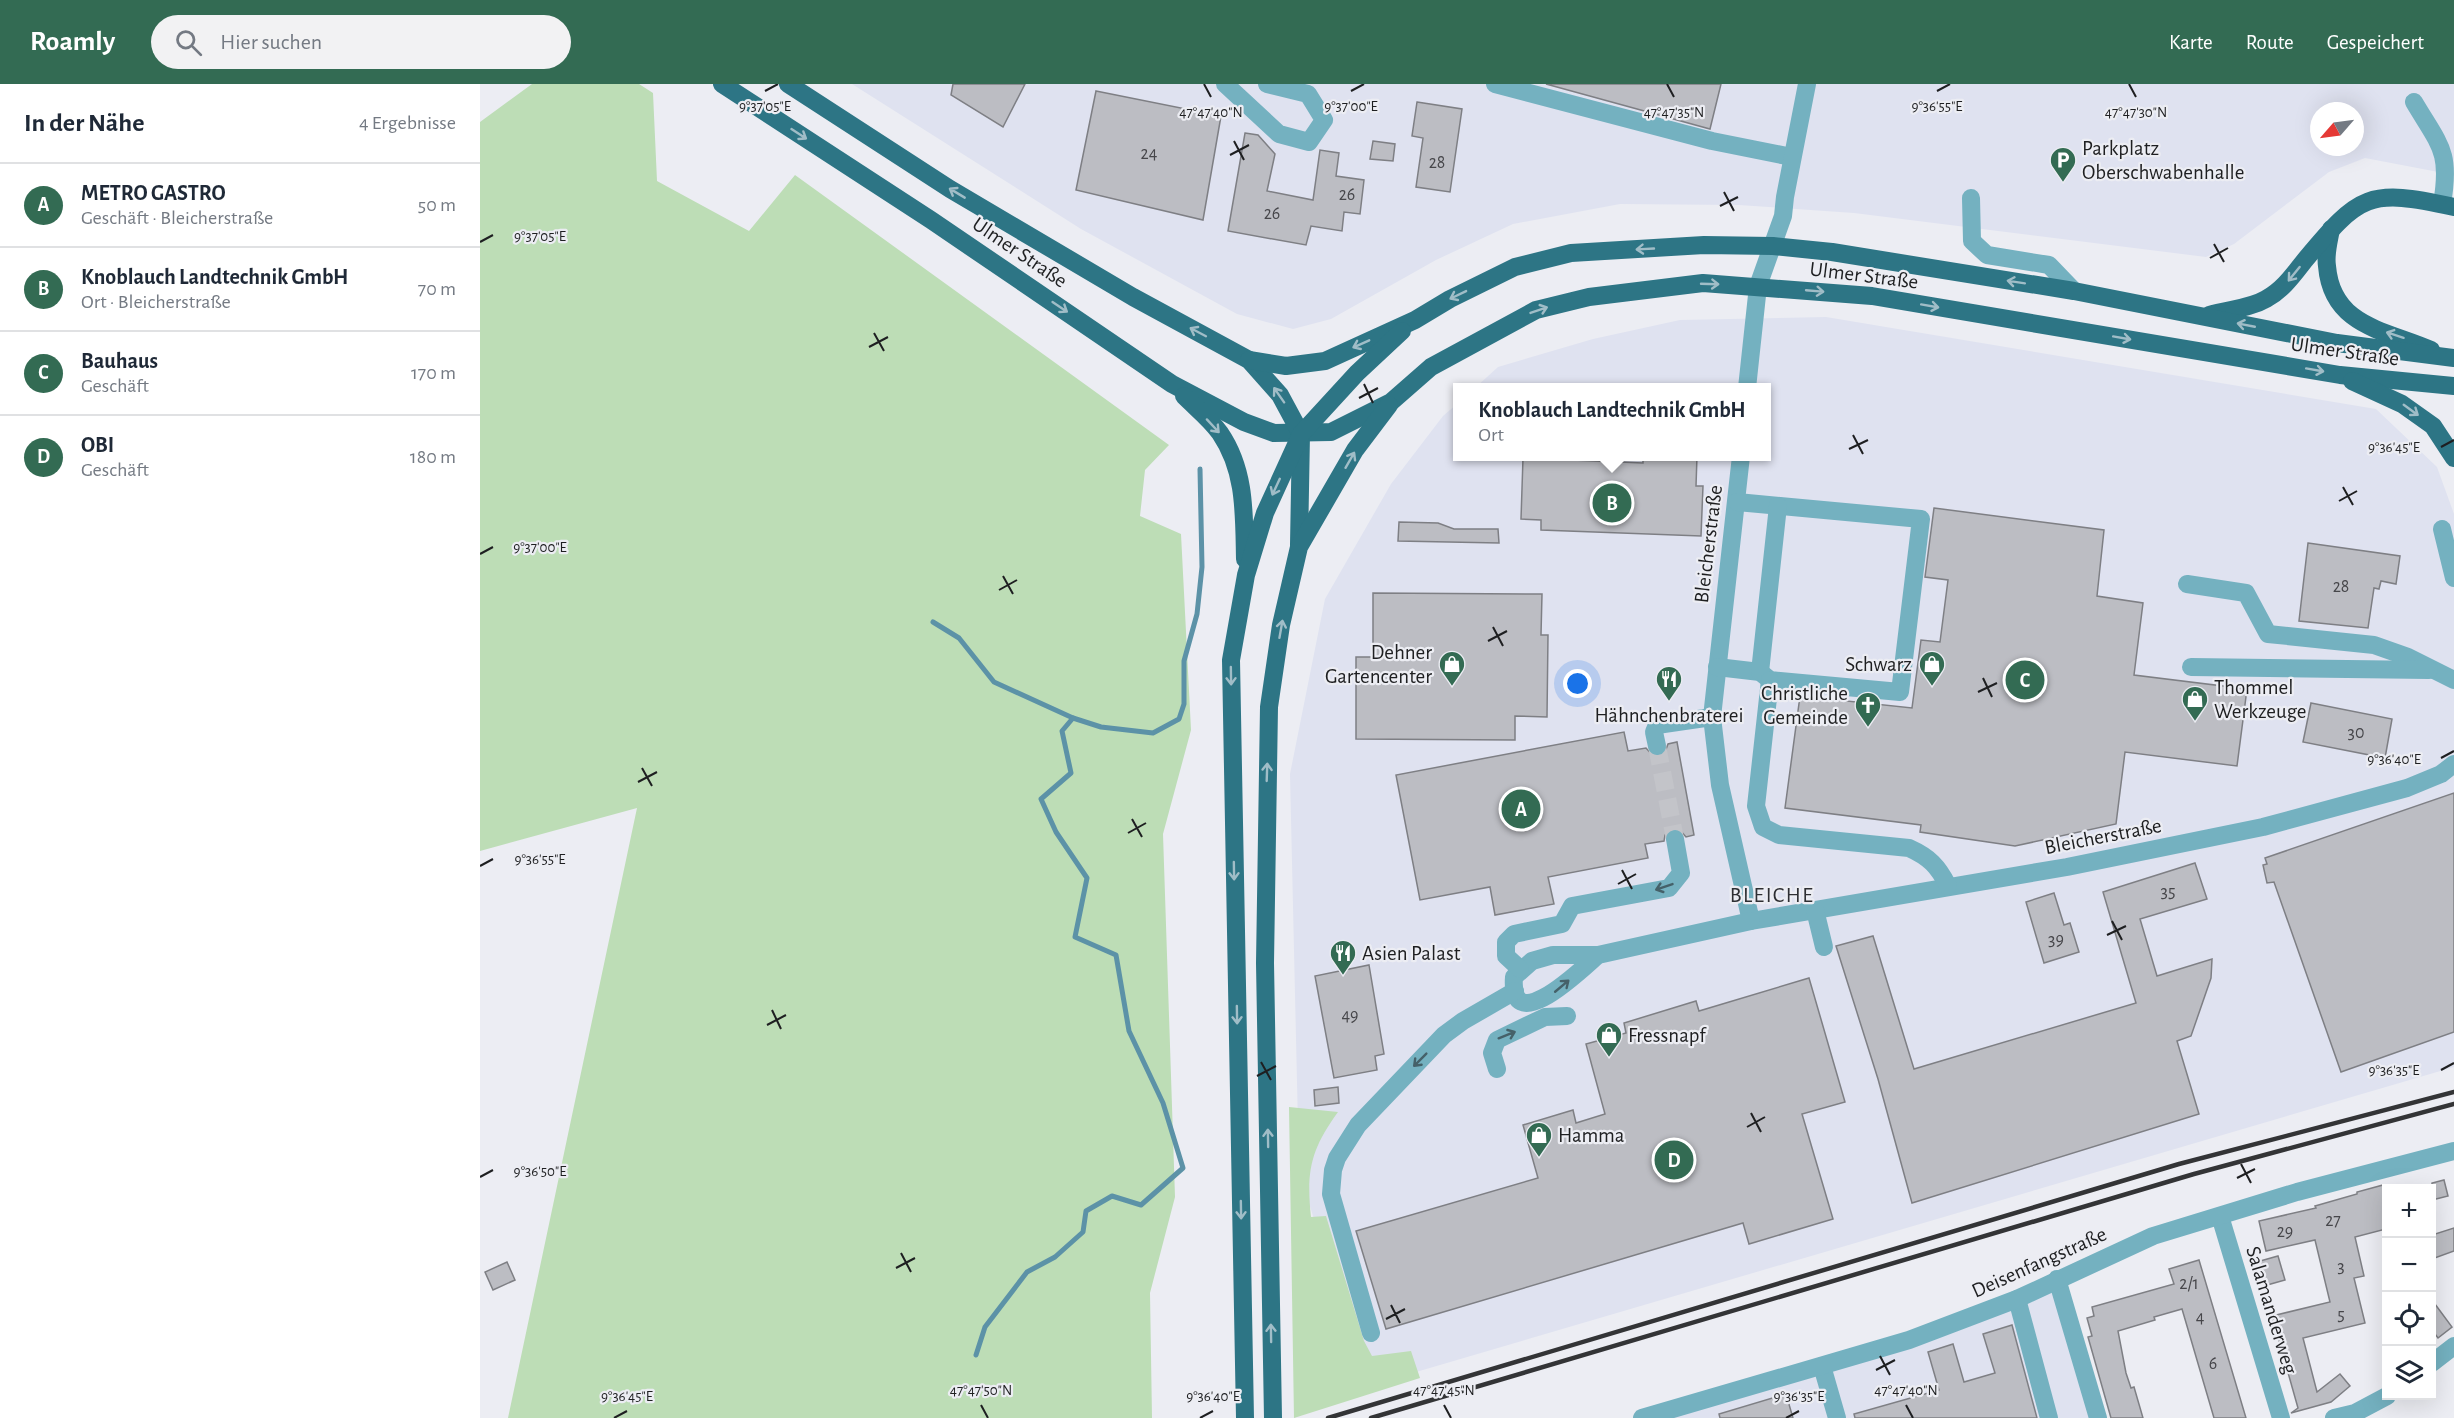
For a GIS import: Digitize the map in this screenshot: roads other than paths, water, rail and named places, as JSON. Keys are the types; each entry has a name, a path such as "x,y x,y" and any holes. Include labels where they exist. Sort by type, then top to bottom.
{"main road":[{"name":"Ulmer Straße","path":"722,84 931,219 1172,384 1244,422 1274,433 1331,432 1391,402 1431,367 1536,310 1589,297 1702,283 1872,296 2340,375 2454,386"},
{"name":"Ulmer Straße","path":"788,84 960,195 1133,297 1250,360 1280,395 1301,434 1299,547"},
{"path":"2204,316 2250,306 2268,298 2285,284 2349,209 2370,200 2396,196 2448,206"},
{"path":"2331,229 2326,265 2333,294 2349,315 2368,327 2398,335 2452,358"},
{"name":"Ulmer Straße","path":"1414,320 1450,299 1515,267 1571,253 1704,245 1773,246 1832,252 2074,291 2337,343 2452,358"},
{"path":"1250,360 1286,366 1325,361 1414,320"},
{"path":"1245,1409 1231,660 1246,575 1265,513 1301,434 1357,373 1414,320"},
{"path":"2340,375 2402,404 2433,426 2454,458"},
{"path":"1172,384 1219,432 1237,465 1243,498 1246,575"},
{"path":"1273,1418 1265,963 1269,707 1281,625 1299,547 1355,450 1391,402"}],"street":[{"path":"1225,84 1279,134 1309,142 1324,120 1308,94 1267,84"},
{"path":"1495,84 1712,141 1792,157"},
{"path":"1746,383 1758,286 1784,216 1792,157 1807,84"},
{"path":"2414,102 2445,154 2448,206"},
{"path":"1971,198 1972,241 1987,255 2049,266 2074,291"},
{"name":"Bleicherstraße","path":"1741,461 1712,717 1720,785 1751,921"},
{"path":"1717,667 1765,676 1900,692 1922,519 1737,502"},
{"path":"1778,506 1756,806 1763,827 1779,835 1909,848 1928,857 1940,870 1948,886"},
{"path":"2442,530 2454,578"},
{"path":"2187,584 2246,593 2268,634 2374,645 2408,657 2454,680"},
{"path":"2191,667 2434,670"},
{"path":"1657,746 1654,732 1657,725 1712,717"},
{"name":"Bleicherstraße","path":"1520,969 1532,961 1553,955 1598,955 1751,921 2067,867 2264,827 2407,788 2441,774 2454,764"},
{"path":"1567,1016 1542,1009 1520,999 1515,991 1514,977 1520,969 1506,956 1506,942 1514,934 1562,924 1572,906 1670,888 1682,873 1675,839"},
{"path":"1815,910 1824,947"},
{"name":"Bleicherstraße","path":"1497,1069 1492,1053 1497,1040 1542,1009 1556,992 1598,955"},
{"path":"1371,1333 1331,1194 1333,1170 1345,1144 1358,1125 1396,1085 1463,1021 1515,991"},
{"name":"Deisenfangstraße","path":"1642,1418 1909,1340 2017,1299 2153,1236 2297,1192 2452,1157"},
{"name":"Salamanderweg","path":"2220,1216 2281,1418"},
{"path":"2057,1279 2098,1418"},
{"path":"2017,1299 2049,1418"},
{"path":"2436,1360 2454,1346"},
{"path":"1822,1366 1838,1418"},
{"path":"2334,1418 2355,1413 2382,1398"}],"waterway":[{"path":"976,1355 985,1327 1027,1272 1055,1257 1083,1232 1086,1211 1112,1196 1141,1205 1183,1168 1163,1103 1129,1031 1116,955 1075,937 1087,878 1056,832 1041,799 1071,773 1062,731 1073,718 1101,727 1153,733 1179,719 1184,704 1184,661 1197,614 1202,567 1200,469"},
{"path":"933,622 959,638 994,682 1073,718"}],"tunnel":[{"path":"1657,746 1675,839"}],"railway":[{"path":"1328,1418 2179,1164 2454,1092"},
{"path":"1371,1418 2194,1174 2454,1104"}],"place":[{"name":"Parkplatz Oberschwabenhalle","path":"2063,183"},
{"name":"Knoblauch Landtechnik GmbH","path":"1612,503"},
{"name":"Bauhaus","path":"2025,680"},
{"name":"Dehner Gartencenter","path":"1452,687"},
{"name":"Schwarz","path":"1932,687"},
{"name":"Hähnchenbraterei","path":"1669,702"},
{"name":"Thommel Werkzeuge","path":"2195,722"},
{"name":"Christliche Gemeinde","path":"1868,728"},
{"name":"METRO GASTRO","path":"1521,809"},
{"name":"Asien Palast","path":"1343,976"},
{"name":"Fressnapf","path":"1609,1058"},
{"name":"Hamma","path":"1539,1158"},
{"name":"OBI","path":"1674,1160"}],"district":[{"name":"BLEICHE","path":"1772,894"}]}
